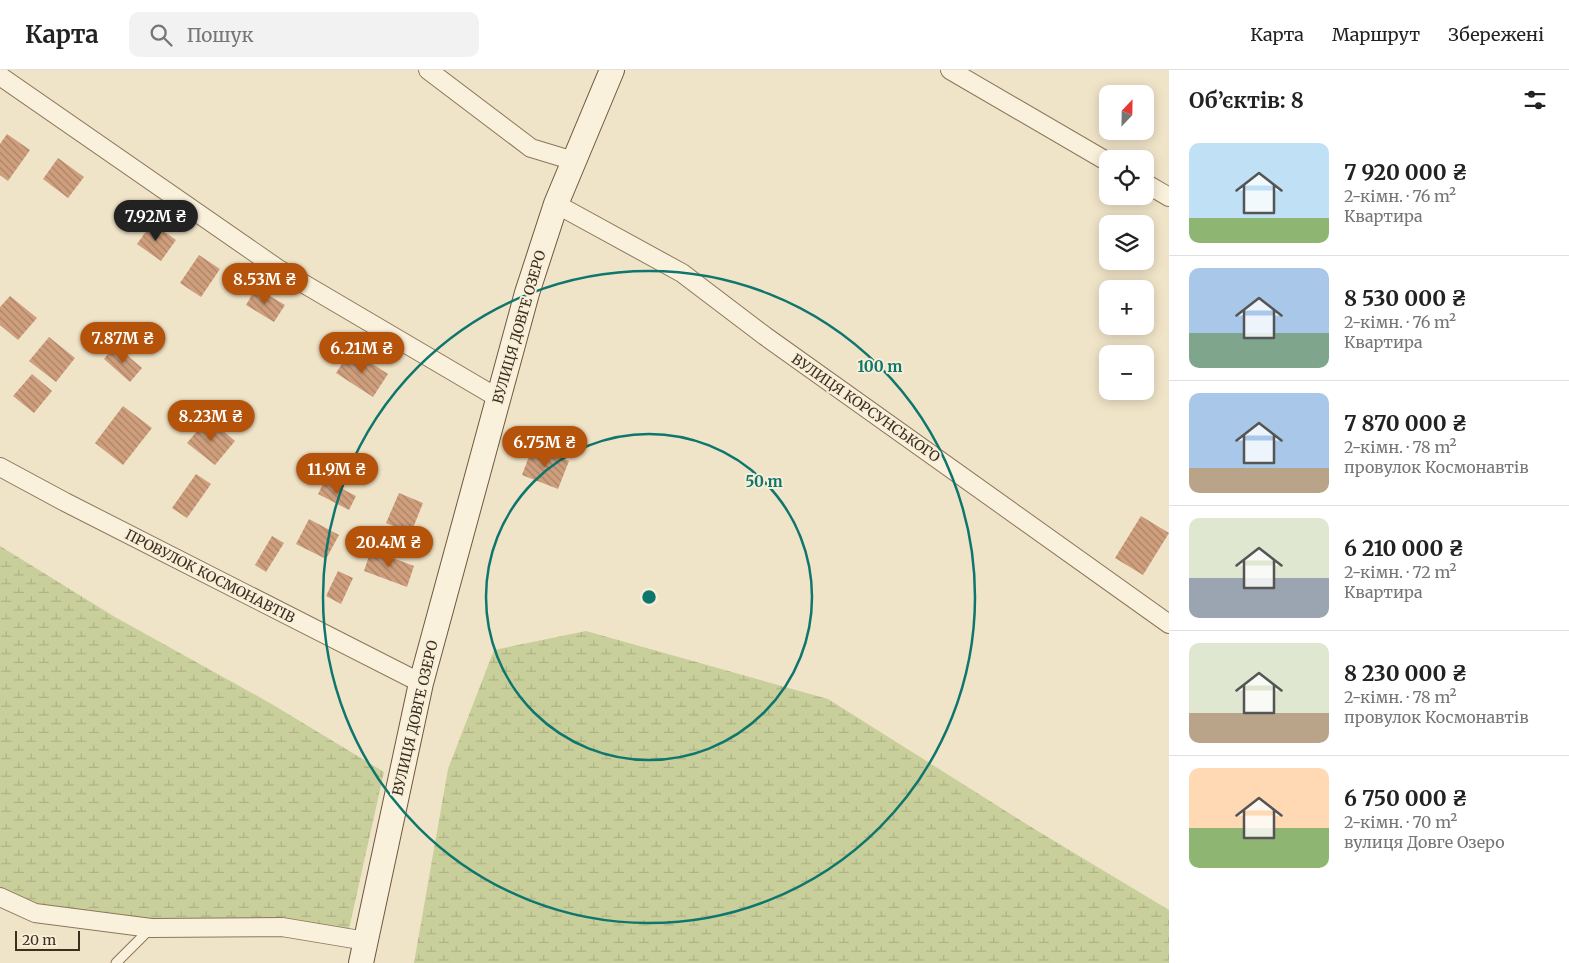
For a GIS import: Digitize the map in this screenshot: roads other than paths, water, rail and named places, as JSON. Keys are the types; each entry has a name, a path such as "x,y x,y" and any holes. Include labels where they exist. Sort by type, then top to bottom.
{"street":[{"path":"428,70 531,148 574,161"},
{"name":"ВУЛИЦЯ ДОВГЕ ОЗЕРО","path":"363,952 421,683 526,293 556,204 612,70"},
{"path":"950,70 1099,157"},
{"path":"0,76 277,268 498,398"},
{"path":"1154,188 1169,197"},
{"name":"ВУЛИЦЯ КОРСУНСЬКОГО","path":"556,204 682,273 765,336 1169,624"},
{"name":"ПРОВУЛОК КОСМОНАВТІВ","path":"0,467 421,683"},
{"path":"0,898 35,913 151,928 282,927 363,952"}],"lane":[{"path":"116,963 151,928"}]}
